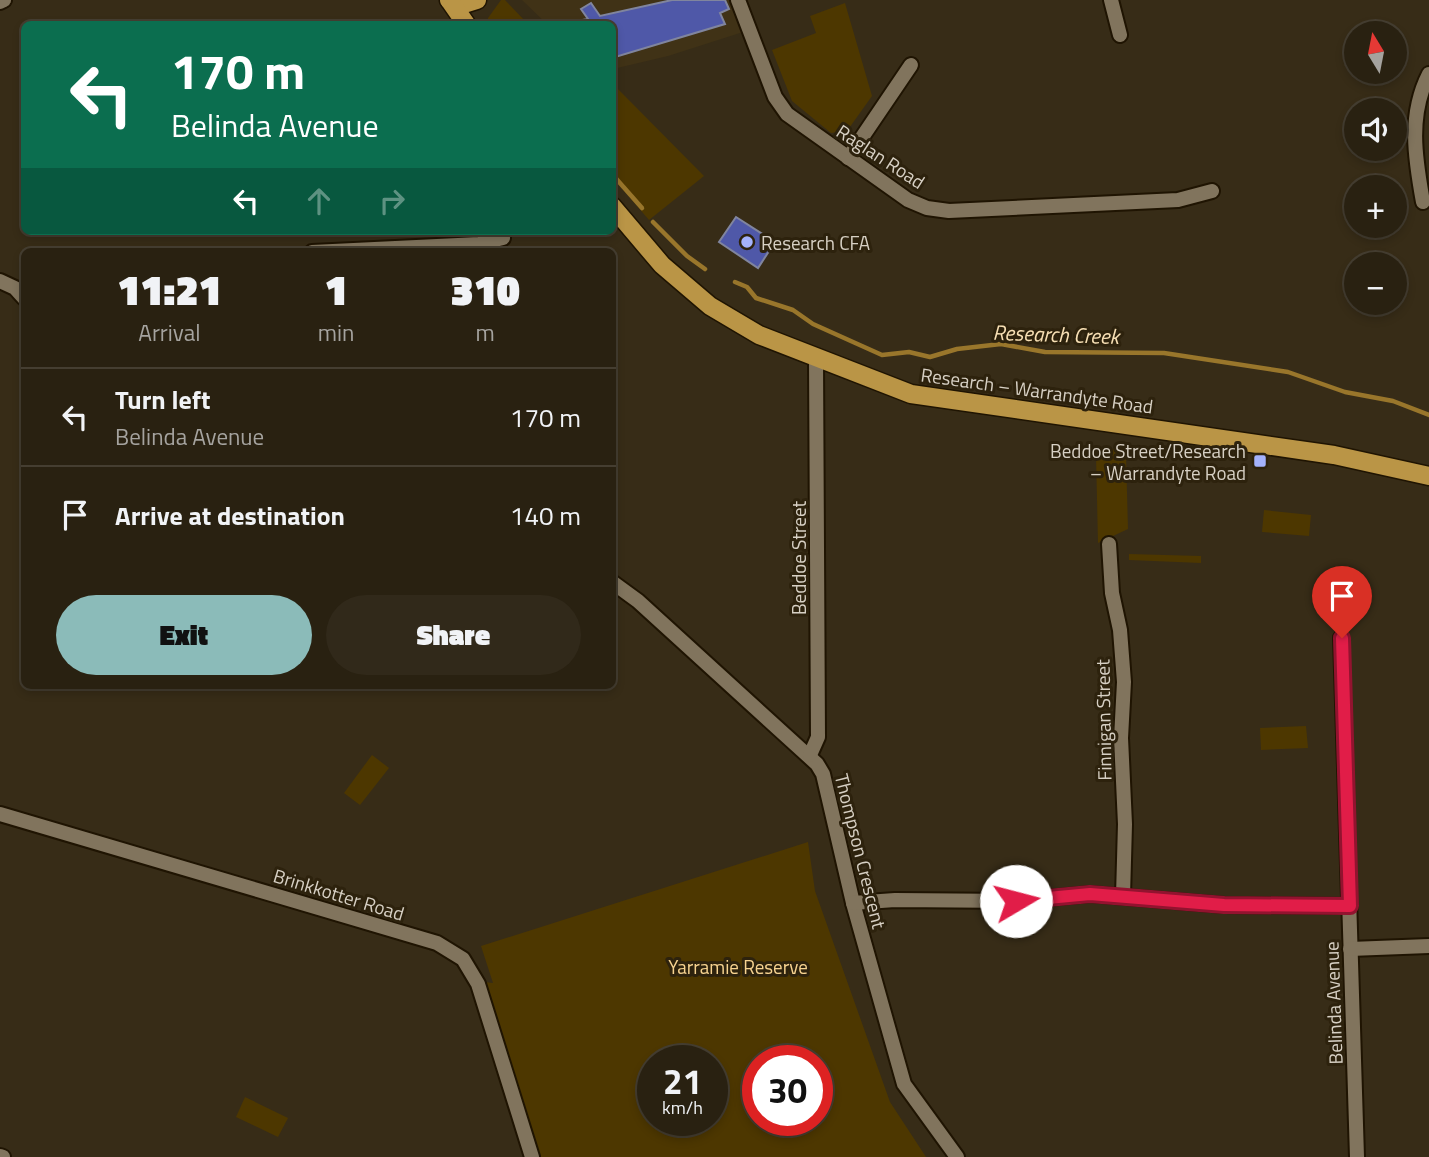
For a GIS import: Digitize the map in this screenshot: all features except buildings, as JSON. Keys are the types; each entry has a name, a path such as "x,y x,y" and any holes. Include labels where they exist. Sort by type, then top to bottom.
{"main road":[{"path":"449,0 461,5 479,0 478,21"},
{"path":"449,0 464,21"},
{"name":"Research – Warrandyte Road","path":"616,211 662,265 710,306 758,335 911,394 1334,455 1429,475"}],"street":[{"name":"Raglan Road","path":"738,0 775,97 787,114 908,200 927,208 949,211 1178,200 1212,191"},
{"path":"1111,0 1119,35"},
{"path":"848,158 911,65"},
{"path":"1423,202 1414,148 1420,91 1429,74"},
{"path":"396,248 479,244 503,239"},
{"path":"0,281 21,288"},
{"name":"Beddoe Street","path":"810,755 818,737 816,359"},
{"name":"Finnigan Street","path":"1109,544 1112,593 1124,682 1121,738 1125,824 1123,896"},
{"name":"Thompson Crescent","path":"616,585 638,601 810,755 823,774 853,903 904,1084 957,1157"},
{"name":"Belinda Avenue","path":"1342,638 1357,1157"},
{"name":"Brinkkotter Road","path":"0,814 437,943 463,959 478,984 532,1157"},
{"path":"853,903 895,900 1016,901 1090,894 1224,905 1350,906"},
{"path":"1350,949 1429,946"}],"shaded area":[{"path":"522,0 731,0 743,32 668,56 616,68 616,21 544,21"}],"green space":[{"path":"501,0 505,0 525,21 488,21"},
{"path":"845,3 872,96 847,131 831,133 792,101 772,50 816,33 810,16"},
{"path":"616,87 704,176 649,220 616,182"},
{"path":"1131,449 1126,455 1128,529 1098,543 1096,456 1089,450"},
{"path":"1264,510 1311,515 1309,536 1262,532"},
{"path":"1129,554 1201,556 1201,563 1129,560"},
{"path":"1306,726 1308,748 1261,750 1260,728"},
{"path":"372,755 389,768 360,805 344,793"},
{"name":"Yarramie Reserve","path":"808,842 815,891 890,1102 926,1157 538,1157 484,982 493,983 481,946"},
{"path":"245,1097 288,1118 278,1137 236,1117"}],"waterway":[{"name":"Research Creek","path":"616,179 642,208"},
{"name":"Research Creek","path":"653,222 687,256 705,269"},
{"name":"Research Creek","path":"735,282 747,287 756,298 793,310 813,324 882,355 909,352 930,357 957,349 1001,344 1045,352 1164,353 1288,372 1345,392 1393,401 1429,415"}],"place":[{"name":"Research CFA","path":"747,242"},
{"name":"Beddoe Street/Research – Warrandyte Road","path":"1260,461"}],"route":[{"path":"1016,901 1090,894 1224,905 1350,906 1342,638"}]}
